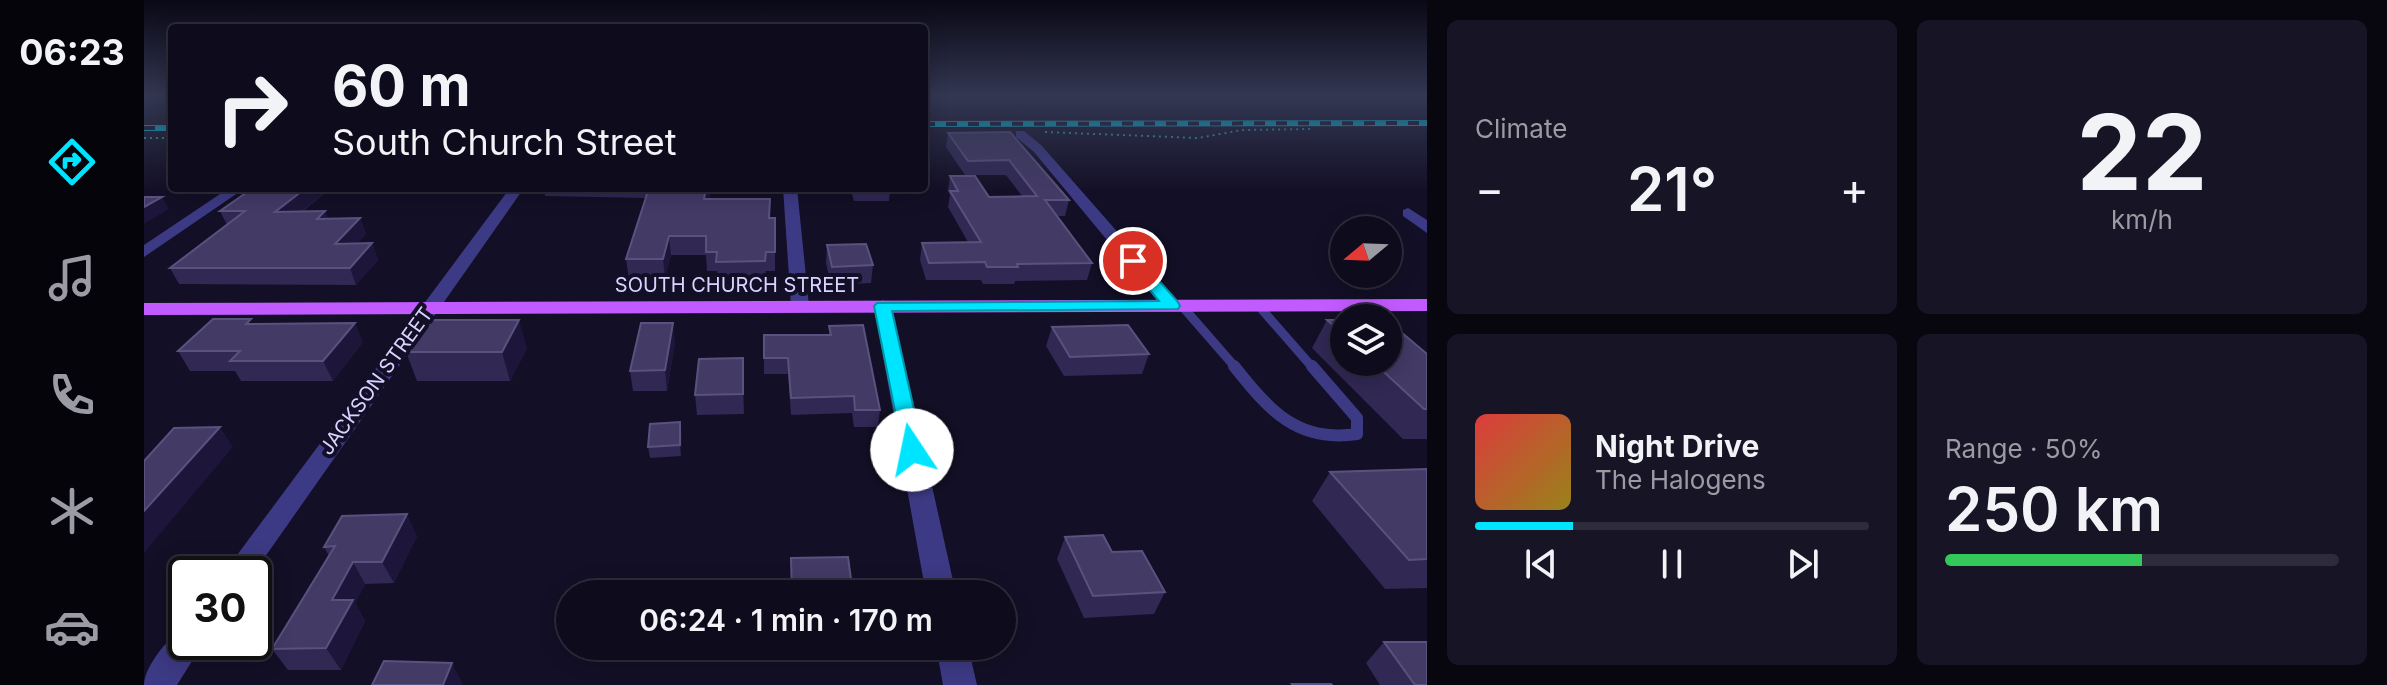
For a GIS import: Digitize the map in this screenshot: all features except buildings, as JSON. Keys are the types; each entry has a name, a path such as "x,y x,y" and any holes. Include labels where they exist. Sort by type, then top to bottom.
{"main road":[{"name":"SOUTH CHURCH STREET","path":"144,309 1427,305"}],"street":[{"path":"1020,134 1038,149 1177,306"},
{"path":"144,252 232,192"},
{"name":"JACKSON STREET","path":"250,556 514,192"},
{"path":"790,192 800,306"},
{"path":"1408,213 1427,228"},
{"path":"883,306 938,580"},
{"path":"157,685 175,660"},
{"path":"955,660 960,685"}],"lane":[{"path":"1177,306 1268,408 1322,438 1338,439 1357,434 1357,418 1258,305"}],"path":[{"path":"1020,134 1051,131 1198,138 1242,130 1310,129"},
{"path":"144,138 168,138"}],"railway":[{"path":"144,128 168,128"}],"route":[{"path":"912,450 883,306 1172,306 1133,261"}]}
